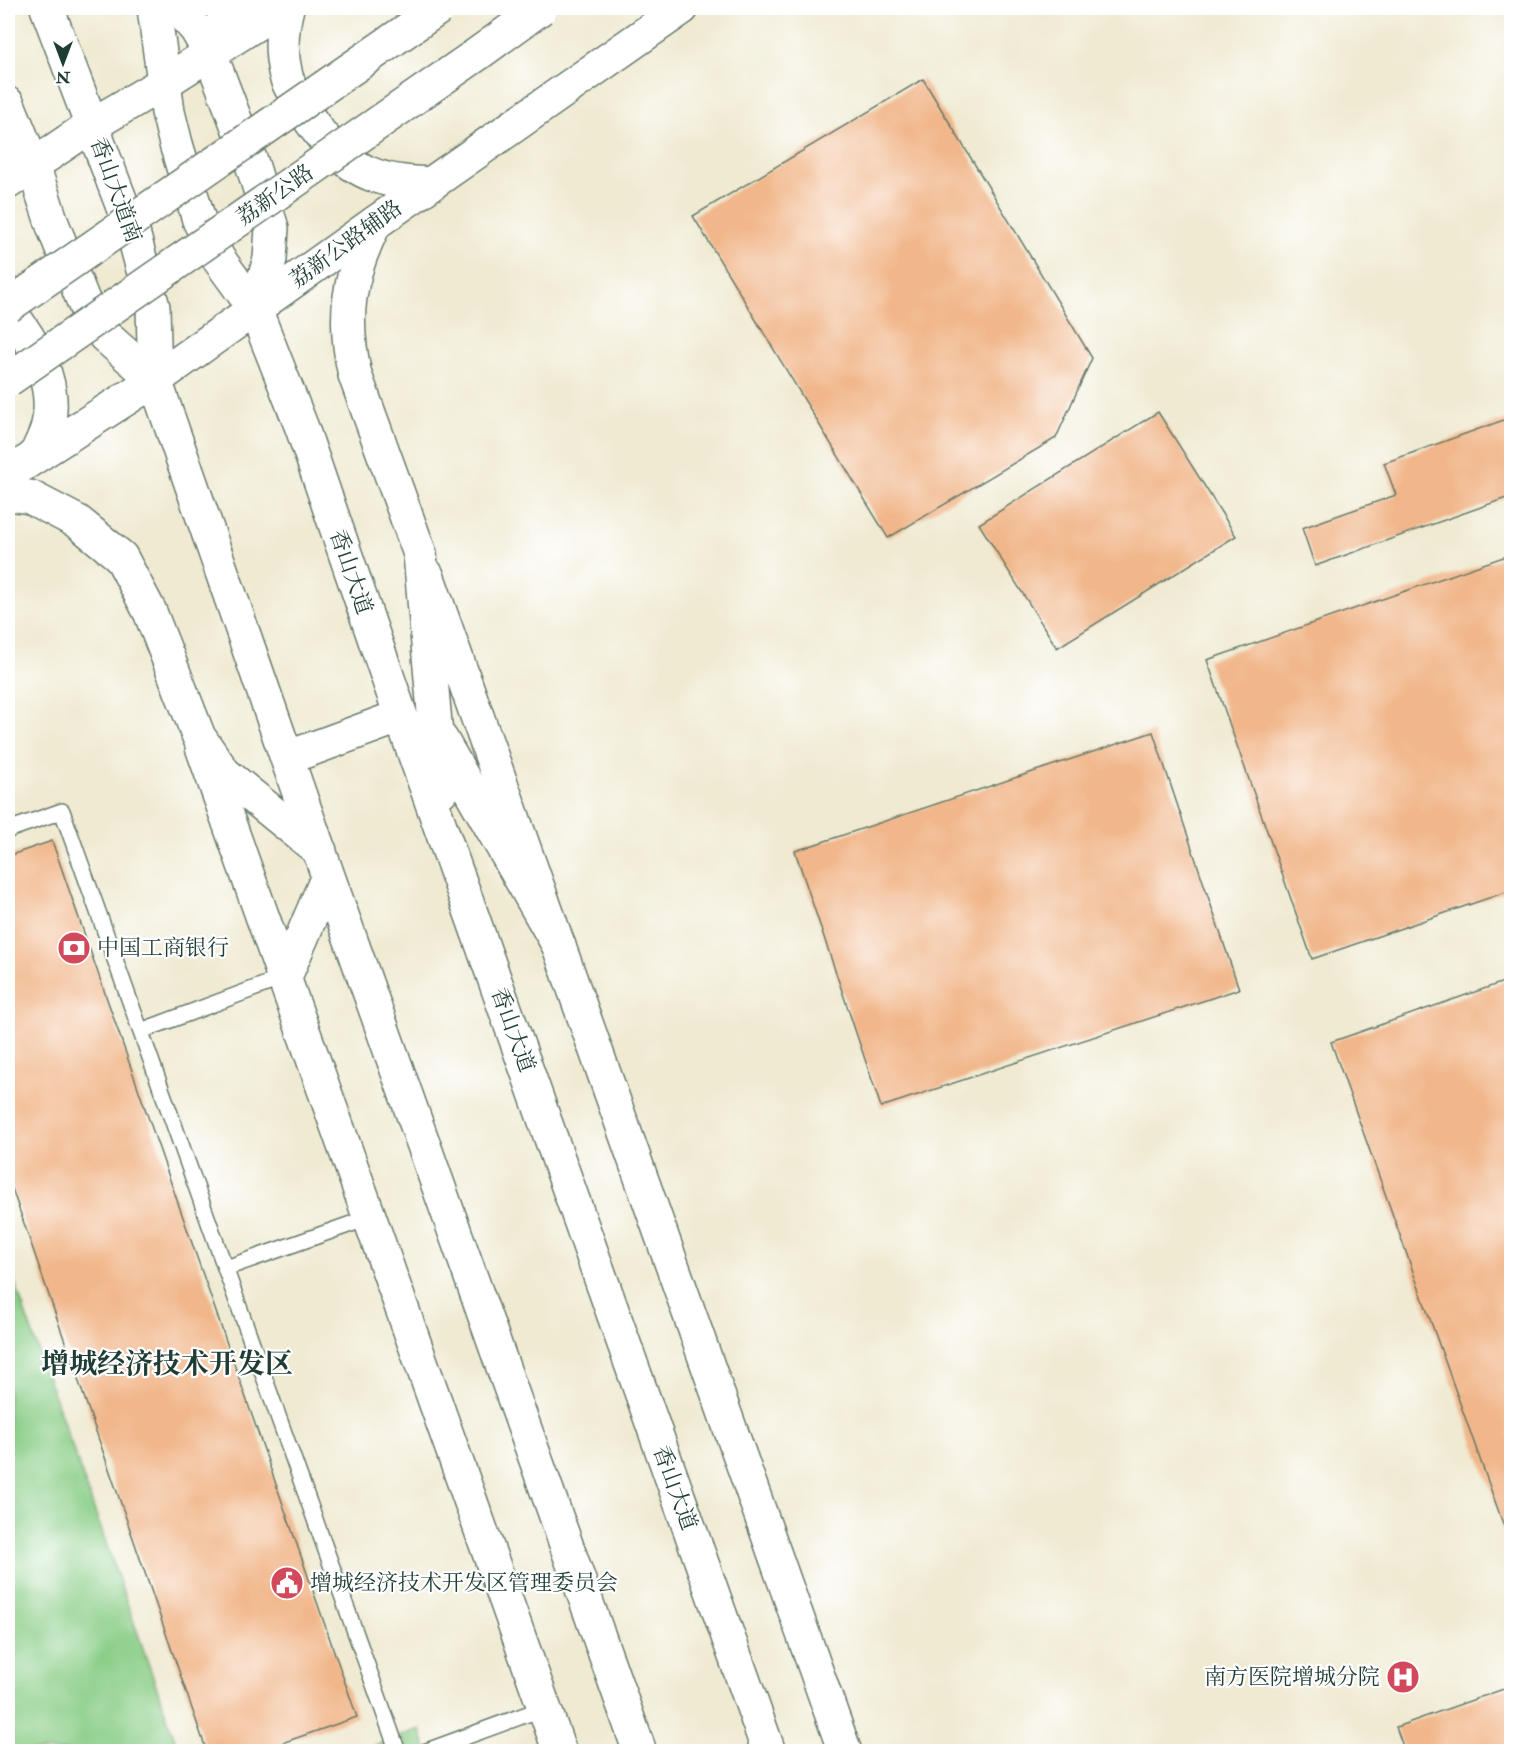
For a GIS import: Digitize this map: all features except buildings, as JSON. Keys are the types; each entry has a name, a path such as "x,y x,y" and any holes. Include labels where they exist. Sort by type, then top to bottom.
{"main road":[{"name":"香山大道南","path":"46,8 134,236 153,307 155,380"},
{"path":"154,8 176,144 199,220 218,258 255,309"},
{"path":"177,8 196,29 210,53 252,164 272,228 270,259 255,309"},
{"path":"210,53 230,8"},
{"path":"20,173 92,125 165,82 281,8"},
{"path":"287,8 282,27 282,54 286,79 320,135 353,165 375,176 400,182 431,184"},
{"path":"36,455 48,425 50,407 47,379 33,346 8,308 439,8"},
{"name":"荔新公路","path":"8,380 541,8"},
{"name":"荔新公路辅路","path":"8,474 155,380 682,8"},
{"path":"8,104 20,173 53,226 87,310 105,336 155,380 324,864 640,1752"},
{"path":"375,223 362,249 347,316 349,345 355,375 845,1752"},
{"name":"香山大道","path":"255,309 302,428 401,716 769,1752"},
{"path":"8,495 30,497 78,522 121,557 150,612 199,737 560,1752"},
{"path":"420,554 446,841"},
{"path":"356,588 559,945"},
{"path":"287,758 401,716"},
{"path":"199,737 224,773 324,864"},
{"path":"285,977 324,864"}],"lane":[{"path":"8,830 62,810 398,1752"},
{"path":"141,1031 285,977"},
{"path":"226,1268 371,1216"},
{"path":"424,1752 544,1708"}],"green space":[{"path":"8,1264 179,1751 8,1751"},
{"path":"420,1729 427,1751 356,1752"}],"place":[{"name":"中国工商银行","path":"74,948"},
{"name":"增城经济技术开发区管理委员会","path":"287,1583"},
{"name":"南方医院增城分院","path":"1403,1677"}],"district":[{"name":"增城经济技术开发区","path":"167,1364"}]}
